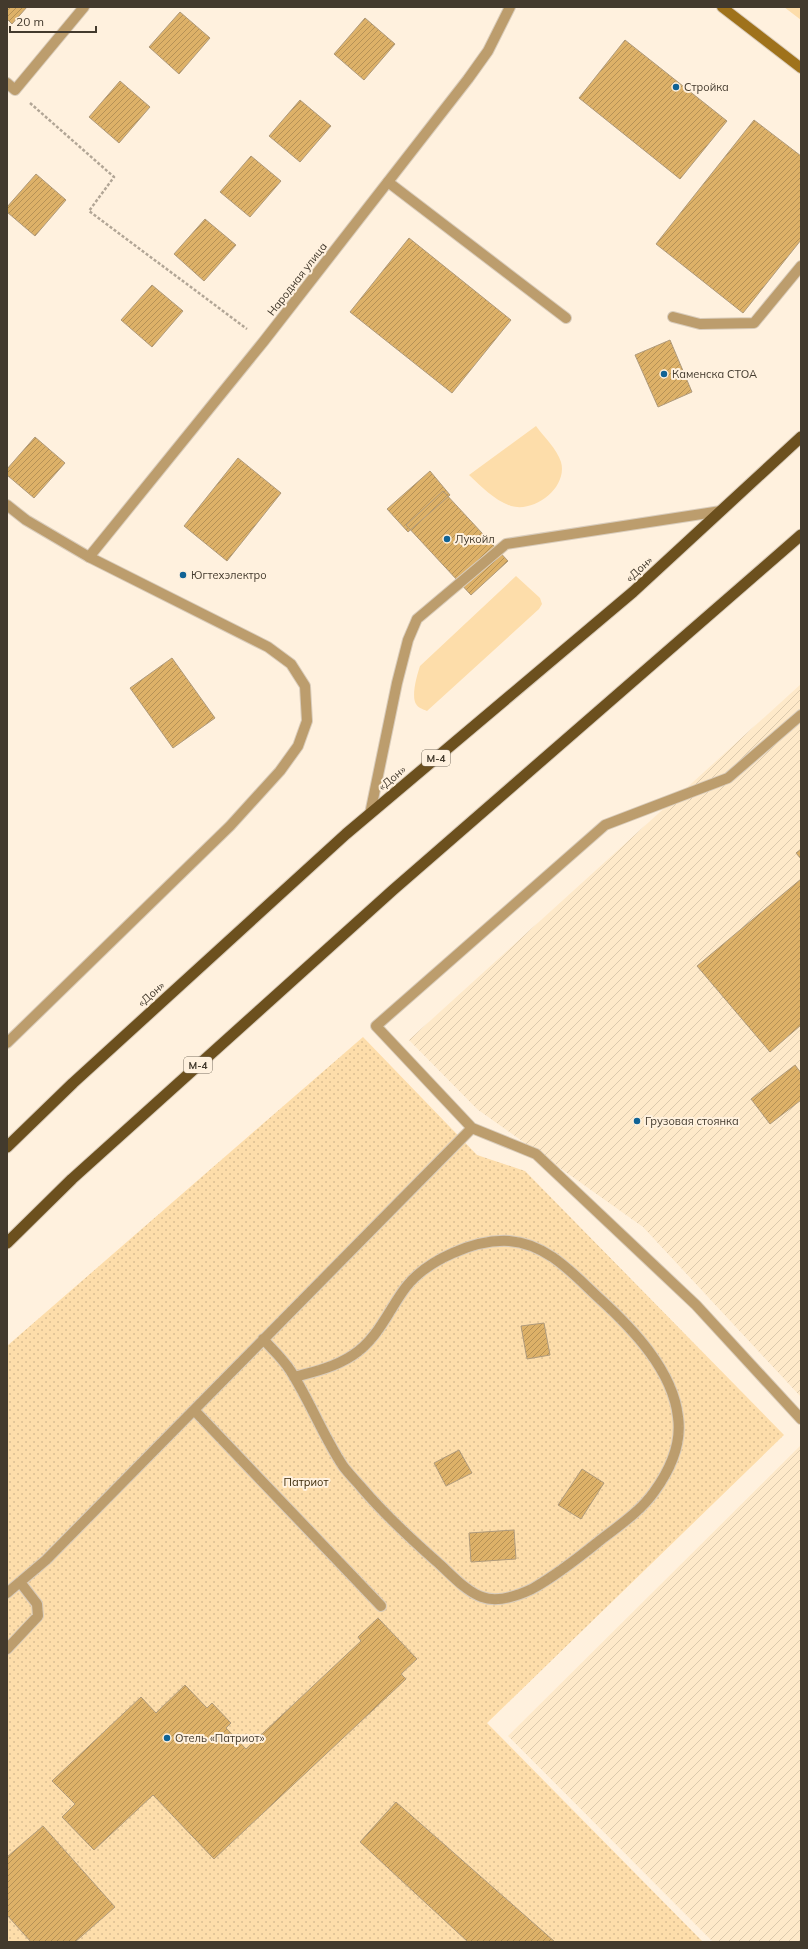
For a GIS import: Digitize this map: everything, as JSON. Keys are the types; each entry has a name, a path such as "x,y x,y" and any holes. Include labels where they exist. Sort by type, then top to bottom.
{"highway":[{"name":"«Дон»","path":"7,1146 73,1083 370,814 633,592 801,437"},
{"name":"М-4","path":"7,1244 72,1179 393,890 801,535"}],"main road":[{"path":"722,7 801,68"}],"street":[{"path":"11,86 84,7"},
{"name":"Народная улица","path":"89,557 264,341 468,78 488,51 510,7"},
{"path":"388,182 566,318"},
{"path":"672,317 700,324 754,323 801,266"},
{"path":"7,505 26,520 89,557 268,647 291,664 305,686 307,721 298,746 280,771 230,826 7,1043"},
{"path":"370,814 397,683 408,640 417,619 506,544 721,511"},
{"path":"801,715 728,778 605,825 376,1026 472,1128 536,1154 696,1305 801,1419"},
{"path":"7,1593 46,1560 472,1128"},
{"path":"263,1339 289,1368 294,1377 344,1467 374,1503 402,1532 467,1588 480,1597 495,1600 530,1590 586,1552 623,1523 653,1494 669,1469 678,1443 679,1417 672,1391 659,1365 607,1305 550,1254 527,1244 507,1241 487,1243 449,1256 424,1268 406,1288 390,1314 371,1339 355,1355 320,1370 294,1377"},
{"path":"194,1410 380,1606"},
{"path":"7,1649 38,1616 37,1604 20,1582"}],"path":[{"path":"11,86 114,177 89,211 264,341"}],"shaded area":[{"path":"801,684 801,1397 643,1227 477,1109 409,1040"},
{"path":"801,1445 801,1942 713,1942 508,1736"}],"green space":[{"path":"784,7 801,7 801,20"},
{"path":"536,426 559,457 562,471 560,480 555,489 539,502 530,506 511,506 494,497 469,475"},
{"path":"516,576 540,598 542,604 539,609 427,711 418,706 416,704 414,691 420,666"},
{"name":"Патриот","path":"363,1037 477,1155 525,1171 784,1435 487,1723 703,1942 7,1942 7,1346"}],"building":[{"path":"7,7 27,7 12,24 7,19"},
{"path":"180,12 210,38 179,74 149,47"},
{"path":"365,18 395,44 364,80 334,54"},
{"path":"625,40 727,121 680,179 579,98"},
{"path":"120,81 150,107 119,143 89,117"},
{"path":"300,100 331,126 300,162 269,136"},
{"path":"754,120 801,156 801,240 743,313 656,244"},
{"path":"251,156 281,181 250,217 220,192"},
{"path":"36,174 66,200 35,236 7,212 7,207"},
{"path":"205,219 236,245 204,281 174,254"},
{"path":"409,238 511,320 452,393 350,312"},
{"path":"152,285 183,311 152,347 121,320"},
{"name":"Каменска СТОА","path":"670,340 692,392 658,407 635,355"},
{"path":"35,437 65,463 34,498 7,475 7,469"},
{"path":"238,458 281,493 227,561 184,526"},
{"path":"430,471 450,495 408,532 387,509"},
{"path":"443,491 508,561 471,595 406,525"},
{"path":"172,658 215,718 173,748 130,688"},
{"path":"801,849 801,859 796,853"},
{"path":"801,879 801,1025 770,1052 697,966"},
{"path":"795,1065 801,1073 801,1100 770,1124 751,1099"},
{"path":"544,1323 550,1355 527,1359 521,1326"},
{"path":"459,1450 472,1473 446,1486 434,1463"},
{"path":"582,1469 604,1483 581,1519 558,1505"},
{"path":"514,1530 516,1559 471,1562 469,1533"},
{"name":"Отель «Патриот»","path":"378,1618 417,1659 401,1674 406,1679 214,1859 153,1795 94,1850 62,1817 75,1804 52,1781 141,1697 156,1713 185,1685 207,1708 212,1703 231,1723 226,1728 246,1749 361,1641 358,1637"},
{"path":"396,1802 555,1942 468,1942 360,1842"},
{"path":"43,1826 115,1907 75,1942 31,1942 7,1915 7,1857"}],"place":[{"name":"Стройка","path":"676,87"},
{"name":"Каменска СТОА","path":"664,374"},
{"name":"Лукойл","path":"447,539"},
{"name":"Югтехэлектро","path":"183,575"},
{"name":"Грузовая стоянка","path":"637,1121"},
{"name":"Отель «Патриот»","path":"167,1738"}]}
